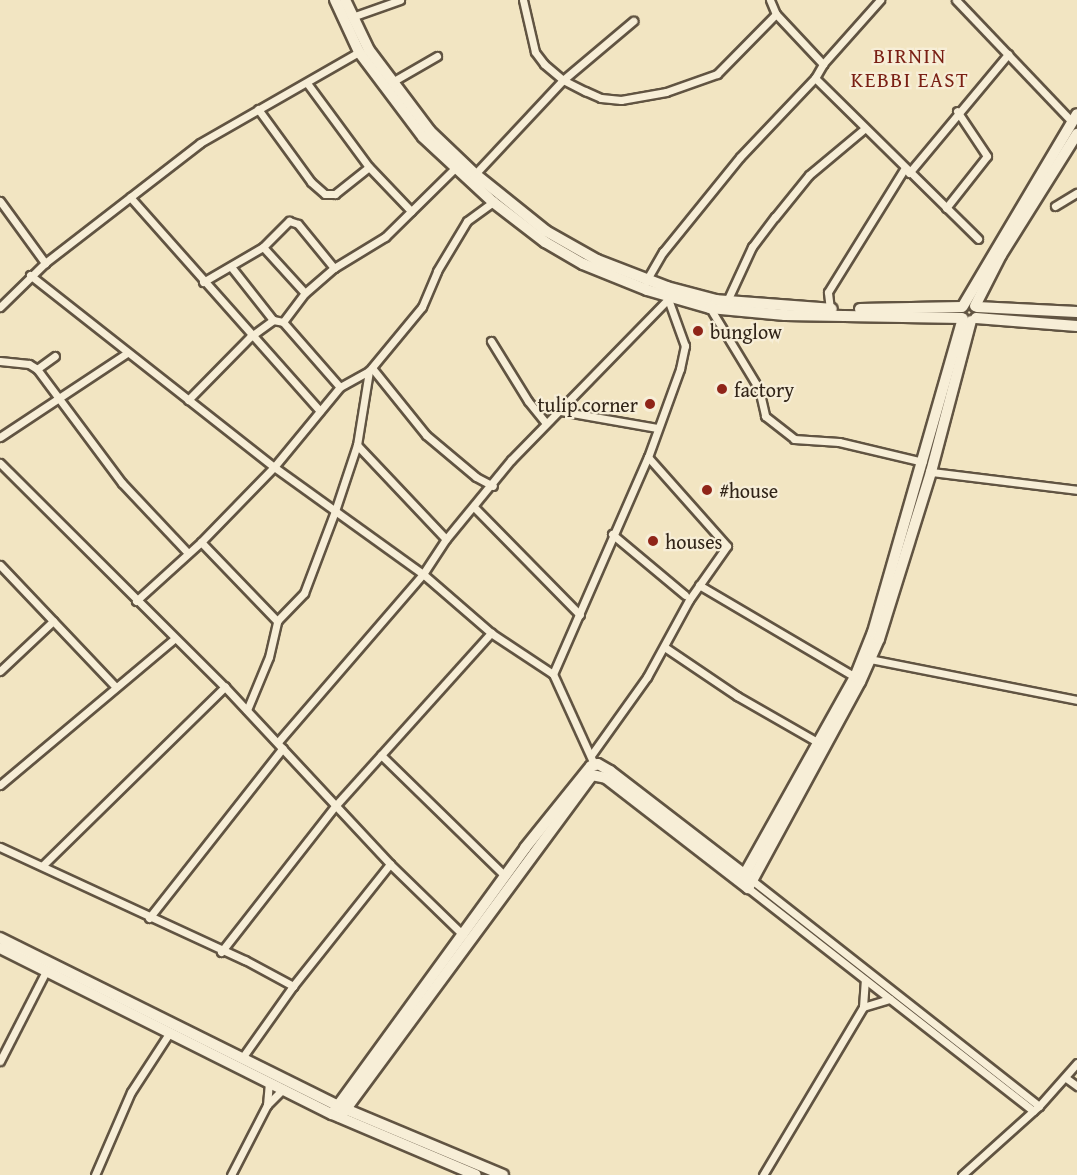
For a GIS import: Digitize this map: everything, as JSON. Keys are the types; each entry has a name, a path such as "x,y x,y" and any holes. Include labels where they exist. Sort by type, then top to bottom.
{"main road":[{"path":"335,0 359,52 423,137 455,168 493,202 564,254 667,299 710,308 785,315 1077,312"},
{"path":"345,0 352,17 392,82 430,131 475,174 546,231 597,260 646,281 727,301 830,309 969,313 1077,326"},
{"path":"746,881 855,677 873,632 969,313 1074,118"},
{"path":"746,881 870,659 930,472 969,313 1001,255 1077,134"},
{"path":"594,764 610,771 746,881"},
{"path":"338,1111 463,935 479,920 505,876 582,773 594,764"},
{"path":"338,1111 479,920 581,788 594,764"},
{"path":"0,938 242,1058 338,1111 476,1175"},
{"path":"0,948 283,1089 504,1175"}],"street":[{"path":"352,17 400,0"},
{"path":"524,0 535,52 563,80 601,98 621,100 677,89 717,74 776,14"},
{"path":"770,0 776,14 823,64"},
{"path":"646,281 663,252 740,157 815,78 823,64 880,0"},
{"path":"956,0 1074,118"},
{"path":"475,174 563,80 633,21"},
{"path":"0,307 30,275 200,143 359,52"},
{"path":"830,309 828,292 907,171 1008,54"},
{"path":"392,82 437,56"},
{"path":"815,78 864,129 978,239"},
{"path":"306,83 369,168 411,211"},
{"path":"258,109 311,182 325,195 335,194 369,168"},
{"path":"946,208 987,156 957,111"},
{"path":"727,301 752,247 775,217 809,175 864,129"},
{"path":"283,322 305,293 334,268 385,237 455,168"},
{"path":"1055,206 1077,193"},
{"path":"130,197 250,337 320,411"},
{"path":"0,201 45,263"},
{"path":"136,601 187,552 201,542 274,467 340,387 370,369 422,308 437,271 467,221 493,202"},
{"path":"203,282 232,268 263,247 289,221 298,224 334,268"},
{"path":"263,247 305,293"},
{"path":"232,268 273,320 283,322 340,387"},
{"path":"30,275 274,467 423,574 491,633 553,674 594,764"},
{"path":"149,918 280,745 423,574 446,539 493,486 511,460 667,299 681,330 685,346 681,369 648,457 612,534 580,615 553,674"},
{"path":"710,308 759,389 765,416 794,439 838,442 923,462"},
{"path":"188,400 250,337 273,320"},
{"path":"491,341 528,401 546,423"},
{"path":"0,437 127,353"},
{"path":"37,369 55,356"},
{"path":"0,361 29,364 37,369 122,483 187,552"},
{"path":"247,711 269,657 277,621 304,593 335,511 357,445 370,369"},
{"path":"370,369 426,435 476,477 493,486"},
{"path":"560,411 657,428"},
{"path":"357,445 446,539"},
{"path":"594,764 666,648 699,585 726,549 726,543 648,457"},
{"path":"0,463 174,639 225,687 390,864 463,935"},
{"path":"930,472 1077,490"},
{"path":"474,507 580,615"},
{"path":"612,534 685,595"},
{"path":"201,542 277,621"},
{"path":"0,564 115,686"},
{"path":"699,585 855,677"},
{"path":"0,671 53,621"},
{"path":"221,952 336,805 491,633"},
{"path":"0,785 115,686 174,639"},
{"path":"666,648 737,696 819,742"},
{"path":"870,659 1077,700"},
{"path":"43,865 225,687"},
{"path":"381,755 505,876"},
{"path":"0,847 43,865 221,952 244,960 293,986"},
{"path":"242,1058 293,986 390,864"},
{"path":"746,881 865,980 1036,1108"},
{"path":"746,881 1036,1108"},
{"path":"0,1061 46,970"},
{"path":"763,1175 863,1007 865,980"},
{"path":"863,1007 890,999"},
{"path":"95,1175 131,1092 170,1032"},
{"path":"962,1175 1036,1108 1066,1078 1077,1063"},
{"path":"1066,1078 1077,1086"},
{"path":"267,1105 269,1082"},
{"path":"231,1175 267,1105 283,1089"}],"place":[{"name":"bunglow","path":"698,331"},
{"name":"factory","path":"722,389"},
{"name":"tulip corner","path":"650,404"},
{"name":"#house","path":"707,490"},
{"name":"houses","path":"653,541"}],"district":[{"name":"BIRNIN KEBBI EAST","path":"910,68"}]}
